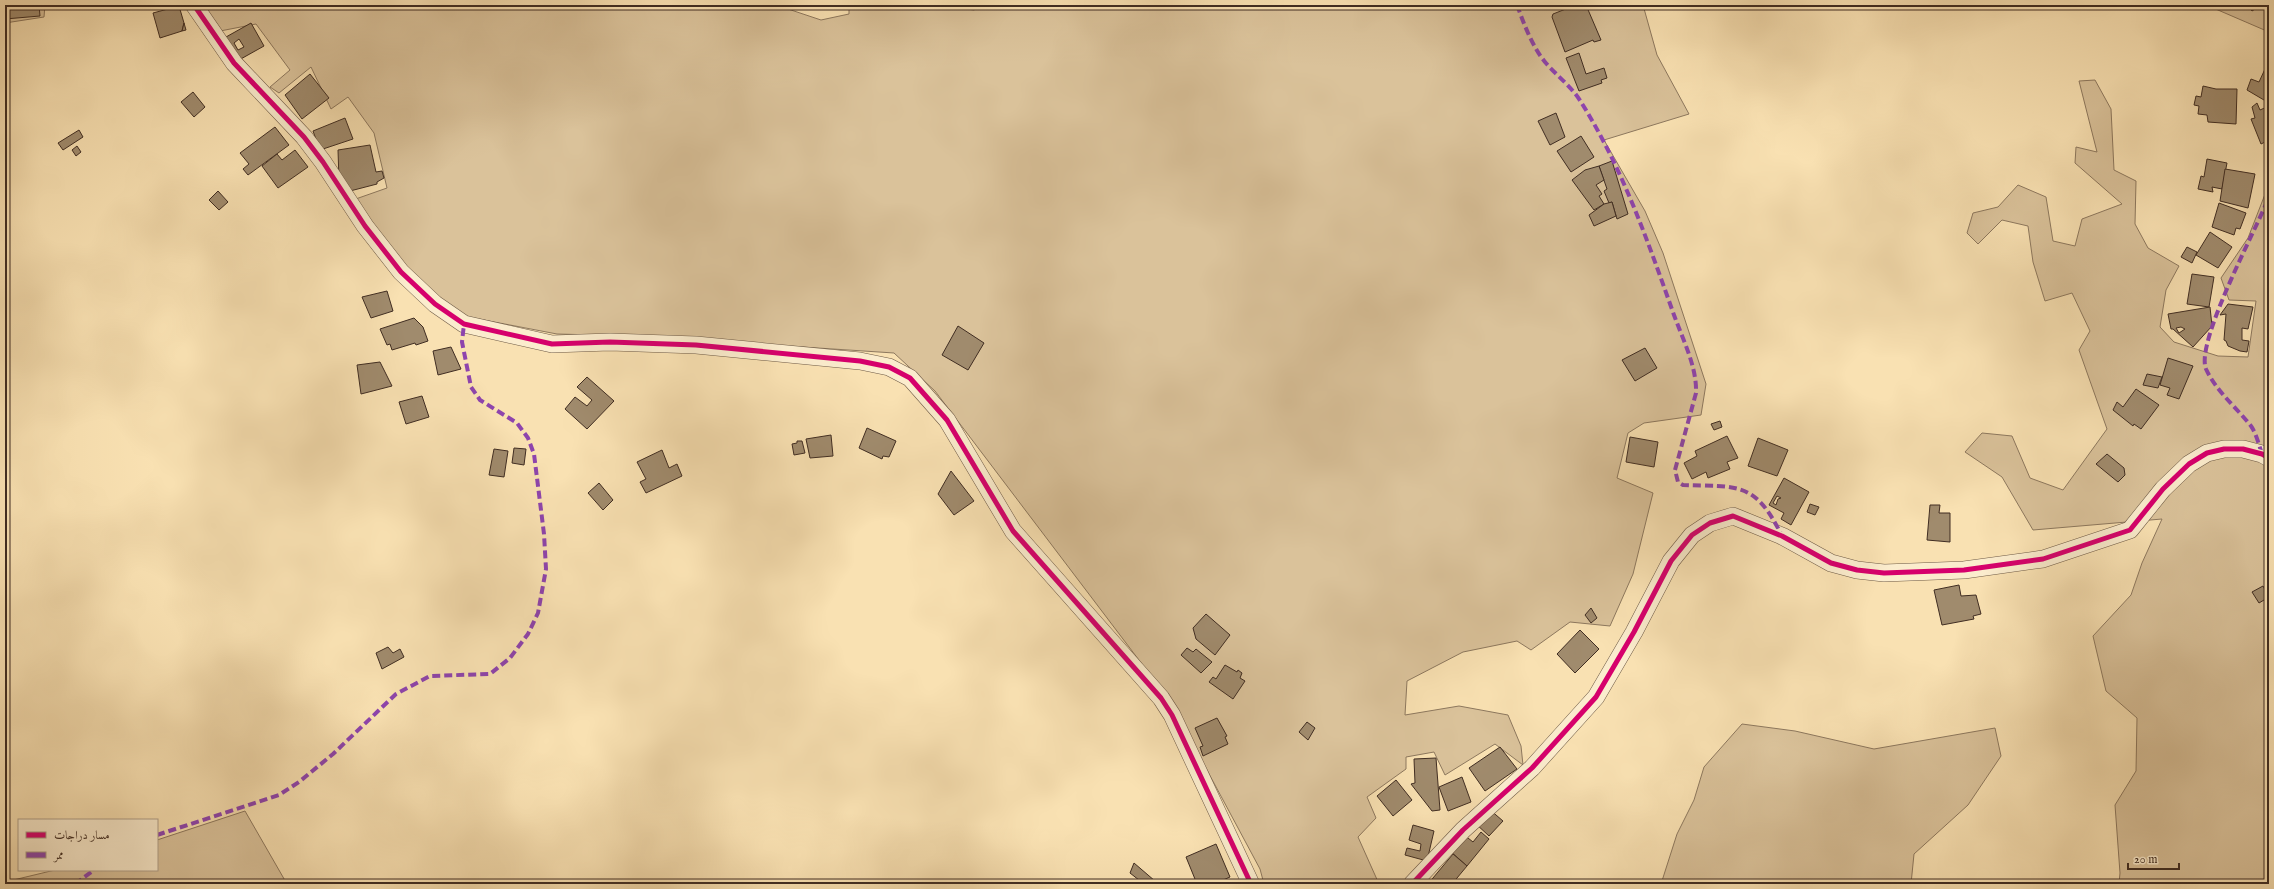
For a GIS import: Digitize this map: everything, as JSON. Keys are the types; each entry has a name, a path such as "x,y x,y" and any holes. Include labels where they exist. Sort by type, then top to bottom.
{"street":[{"path":"194,5 234,63 304,137 323,162 365,226 401,272 435,304 464,324 552,344 610,342 696,345 860,361 888,367 910,378 947,420 1013,531 1161,698 1168,709 1251,884"},
{"path":"1412,884 1463,830 1532,768 1596,697 1634,632 1671,561 1692,535 1710,523 1733,516 1782,536 1831,563 1856,570 1884,573 1964,570 2043,559 2130,530 2163,489 2189,464 2207,453 2224,449 2243,449 2262,454 2269,458"}],"shaded area":[{"path":"5,5 45,5 44,17 5,23"},
{"path":"200,5 776,5 821,20 849,14 849,5 886,5 887,7 935,5 974,10 982,5 1643,5 1657,55 1689,114 1604,140 1645,211 1663,253 1706,384 1701,415 1644,423 1628,433 1617,478 1653,493 1633,574 1610,626 1570,622 1531,650 1517,641 1463,652 1407,681 1405,715 1459,706 1508,715 1521,746 1523,765 1495,744 1445,775 1434,752 1406,757 1406,769 1367,797 1376,818 1358,837 1379,884 1264,884 1260,869 1170,701 935,391 894,353 635,336 557,334 463,316 402,271 350,201 387,188 374,133 348,97 331,109 311,67 279,93 270,87 290,70 256,24 215,32"},
{"path":"2211,5 2269,5 2269,32 2211,7"},
{"path":"2095,80 2111,109 2114,170 2136,181 2135,224 2148,248 2179,266 2166,290 2160,327 2174,342 2218,356 2248,357 2256,301 2229,300 2221,278 2248,238 2269,184 2269,877 2252,884 2119,884 2120,873 2115,805 2136,771 2137,718 2106,691 2093,636 2131,595 2142,563 2162,519 2033,530 2002,477 1965,452 1982,433 2012,436 2030,478 2063,490 2107,429 2079,350 2090,331 2072,293 2045,301 2033,262 2028,226 2002,220 1978,244 1967,233 1973,213 1998,207 2018,185 2046,197 2053,241 2075,246 2082,219 2122,204 2075,163 2076,147 2097,152 2079,81"},
{"path":"1742,724 1795,731 1874,749 1995,728 2001,756 1968,805 1914,854 1911,884 1661,884 1677,834 1694,800 1704,767"},
{"path":"245,811 287,884 5,884 5,882 51,871 158,871 158,840"}],"building":[{"path":"5,5 39,5 40,16 5,19"},
{"path":"1576,5 1586,5 1601,40 1594,42 1593,40 1565,52 1552,17 1553,14"},
{"path":"2247,5 2261,5 2252,11"},
{"path":"179,6 184,23 182,31 160,38 153,13"},
{"path":"184,23 186,30 182,31"},
{"path":"251,23 264,46 239,60 226,37","holes":["239,39 244,47 238,50 234,43"]},
{"path":"1579,53 1586,74 1604,68 1607,78 1601,80 1602,83 1579,91 1566,58"},
{"path":"2265,69 2269,71 2269,103 2247,90 2251,79 2259,82"},
{"path":"310,74 329,98 302,119 285,95"},
{"path":"2203,86 2216,89 2237,89 2236,124 2208,122 2207,115 2198,114 2199,106 2194,105 2196,96 2201,97"},
{"path":"193,92 205,107 194,117 181,102"},
{"path":"2257,103 2260,110 2269,106 2269,140 2261,144 2251,119 2255,118 2252,107"},
{"path":"1556,113 1565,137 1550,145 1538,121"},
{"path":"345,118 353,139 320,150 313,131"},
{"path":"275,127 289,145 248,175 243,169 249,164 240,153"},
{"path":"79,130 83,137 63,150 58,143"},
{"path":"1581,136 1594,157 1571,172 1557,151"},
{"path":"370,145 376,172 382,171 384,178 377,182 377,184 350,191 339,180 338,150"},
{"path":"77,146 81,152 76,156 72,150"},
{"path":"295,150 308,167 278,188 262,166 277,154 282,160"},
{"path":"2207,159 2227,163 2222,189 2212,187 2213,192 2198,189 2201,176 2204,177"},
{"path":"1612,161 1628,214 1617,219 1612,202 1609,203 1604,191 1607,189 1599,166"},
{"path":"1599,166 1604,180 1596,185 1602,194 1599,196 1604,204 1594,210 1572,180 1585,170"},
{"path":"2225,169 2255,174 2248,208 2220,201"},
{"path":"218,191 228,202 219,210 209,200"},
{"path":"1612,202 1616,216 1594,226 1589,215 1604,204"},
{"path":"2219,203 2246,213 2240,229 2236,228 2234,235 2212,227"},
{"path":"2210,232 2232,247 2218,268 2196,255"},
{"path":"2187,247 2197,252 2192,263 2181,257"},
{"path":"2192,274 2214,277 2209,307 2187,304"},
{"path":"387,291 393,311 371,318 362,297"},
{"path":"2228,304 2253,307 2248,329 2242,328 2242,340 2249,341 2247,352 2228,346 2224,340 2226,314 2220,315"},
{"path":"2210,307 2212,326 2193,347 2173,329 2171,329 2168,314","holes":["2181,327 2185,329 2179,333 2176,328"]},
{"path":"414,318 423,327 428,341 416,345 415,343 392,350 390,344 387,345 380,329"},
{"path":"958,326 984,343 968,370 942,355"},
{"path":"451,347 461,369 438,375 433,351"},
{"path":"1645,348 1657,368 1635,381 1622,360"},
{"path":"2168,358 2193,366 2179,399 2167,395 2170,388 2160,385"},
{"path":"380,362 392,386 361,394 357,365"},
{"path":"2147,374 2162,377 2158,388 2143,385"},
{"path":"587,377 614,401 587,429 565,409 575,397 587,406 592,400 577,387"},
{"path":"2136,389 2159,405 2141,429 2134,424 2133,426 2113,410 2117,402 2123,407"},
{"path":"422,396 429,417 406,424 399,402"},
{"path":"1720,421 1722,427 1714,430 1711,424"},
{"path":"867,428 896,441 889,457 883,456 882,459 859,448"},
{"path":"831,435 833,456 810,458 806,439"},
{"path":"1727,436 1738,458 1727,462 1730,469 1708,478 1706,472 1692,479 1684,463 1697,456 1695,451"},
{"path":"1630,437 1658,442 1654,467 1626,462"},
{"path":"1758,438 1788,450 1777,476 1748,466"},
{"path":"797,441 802,441 805,453 794,455 792,444 797,443"},
{"path":"514,448 526,449 524,465 512,463"},
{"path":"494,449 508,451 504,477 489,475"},
{"path":"662,450 669,468 677,464 682,476 646,493 640,482 646,479 637,462"},
{"path":"2107,454 2124,468 2125,475 2118,482 2096,464"},
{"path":"951,471 974,501 954,515 938,494"},
{"path":"1784,478 1809,492 1791,525 1781,519 1784,513 1769,505","holes":["1777,496 1781,498 1778,499 1776,505 1773,503"]},
{"path":"599,483 613,500 603,510 588,493"},
{"path":"1810,504 1819,507 1815,515 1807,512"},
{"path":"1930,505 1940,505 1939,513 1950,513 1950,542 1927,540"},
{"path":"1959,585 1961,596 1976,595 1981,614 1973,616 1974,619 1942,625 1934,590"},
{"path":"2263,586 2269,597 2259,603 2252,592"},
{"path":"1591,608 1597,618 1591,623 1585,615"},
{"path":"1206,614 1230,635 1215,655 1196,639 1193,628"},
{"path":"1580,630 1599,649 1575,673 1557,654"},
{"path":"388,647 393,653 400,649 404,657 382,669 376,653"},
{"path":"1187,648 1193,652 1196,649 1212,662 1201,673 1181,655"},
{"path":"1225,665 1237,672 1238,670 1242,673 1240,678 1245,681 1233,699 1209,682 1213,677 1216,679"},
{"path":"1217,718 1227,736 1225,737 1228,744 1203,756 1200,747 1203,746 1195,728"},
{"path":"1307,722 1315,728 1308,740 1299,732"},
{"path":"1500,747 1517,769 1485,791 1469,768"},
{"path":"1436,758 1440,810 1432,811 1411,784 1415,783 1414,759"},
{"path":"1462,777 1471,802 1448,811 1439,787"},
{"path":"1396,780 1412,800 1393,816 1377,796"},
{"path":"1489,809 1503,821 1489,836 1475,823"},
{"path":"1413,825 1434,831 1427,861 1405,855 1407,848 1420,851 1421,844 1409,840"},
{"path":"1481,832 1489,839 1467,866 1449,850 1463,834 1473,842"},
{"path":"1216,844 1230,877 1214,884 1197,884 1186,857"},
{"path":"1453,854 1467,866 1452,884 1428,884"},
{"path":"1134,863 1155,881 1153,884 1144,884 1130,873"}],"marked path":[{"path":"1517,5 1532,42 1540,56 1569,86 1581,102 1610,153 1634,206 1689,354 1696,383 1696,393 1675,470 1678,482 1683,485 1732,488 1754,496 1763,505 1782,536"},
{"path":"2262,454 2251,426 2215,385 2210,377 2206,369 2205,355 2218,311 2269,197"},
{"path":"158,835 279,795 299,782 333,754 396,694 430,676 490,674 510,658 528,634 538,613 546,569 544,534 534,454 528,438 517,423 480,400 471,387 462,342 464,324"},
{"path":"75,884 93,871"}],"cycle path":[{"path":"194,5 234,63 304,137 323,162 365,226 401,272 435,304 464,324 552,344 610,342 696,345 860,361 889,367 910,378 947,420 1013,531 1161,698 1172,715 1251,884"},
{"path":"1412,884 1463,830 1532,768 1596,697 1634,632 1671,561 1692,535 1710,523 1733,516 1782,536 1831,563 1857,570 1884,573 1964,570 2043,559 2130,530 2163,489 2189,464 2207,453 2224,449 2243,449 2262,454 2269,458"}]}
